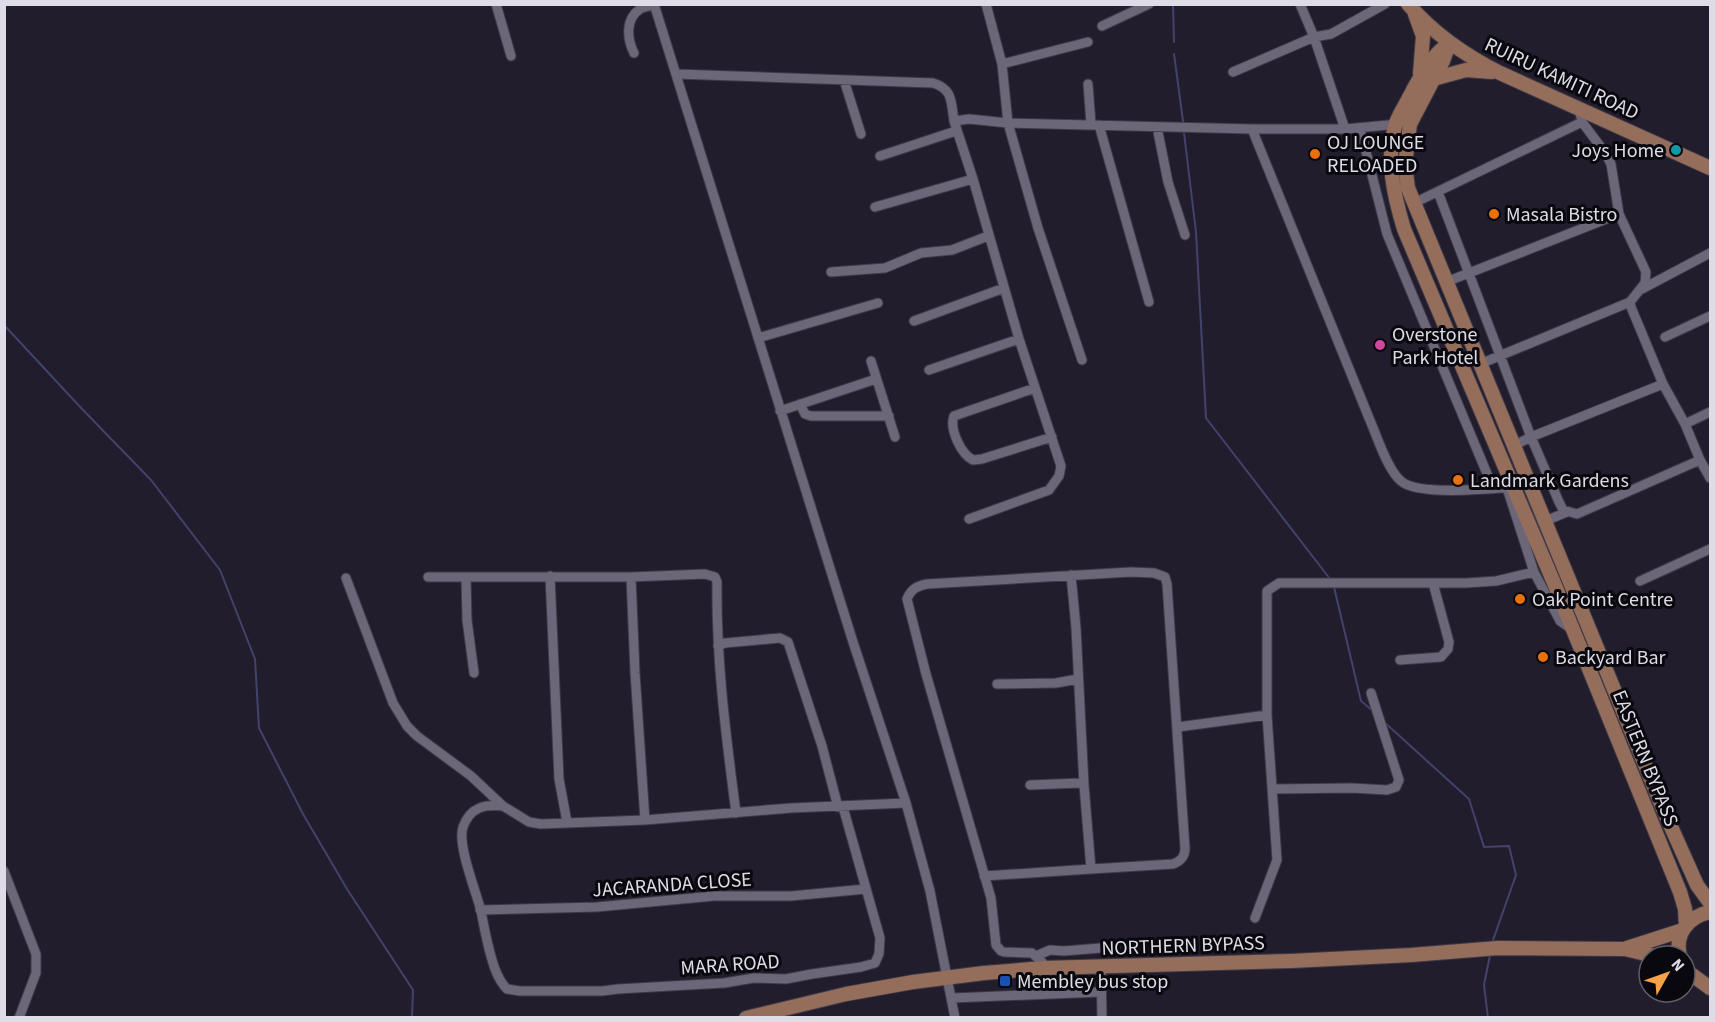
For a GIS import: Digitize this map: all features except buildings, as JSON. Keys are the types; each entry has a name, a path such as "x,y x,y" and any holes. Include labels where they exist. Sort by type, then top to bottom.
{"main road":[{"name":"RUIRU KAMITI ROAD","path":"1411,7 1450,42 1476,61 1500,74 1581,115 1710,168"},
{"path":"1411,7 1423,36 1427,78 1466,70 1500,74"},
{"name":"EASTERN BYPASS","path":"1450,42 1448,52 1427,78 1403,124 1392,174 1394,195 1404,229 1510,488 1574,630 1680,892 1685,909 1684,928 1679,944"},
{"name":"EASTERN BYPASS","path":"1403,124 1408,188 1691,873 1710,903"},
{"path":"1625,949 1684,928 1693,918 1710,912"},
{"name":"NORTHERN BYPASS","path":"746,1017 846,994 948,978 1044,968 1291,961 1411,955 1481,948 1625,949"},
{"path":"1625,949 1637,952"}],"street":[{"path":"496,4 511,56"},
{"path":"986,4 1002,64 1008,123 1038,228 1082,360"},
{"path":"1102,26 1149,4"},
{"path":"1300,4 1346,129"},
{"path":"1233,72 1314,37 1331,34 1385,4"},
{"path":"634,53 629,42 628,30 631,19 640,9 654,5 780,411 906,803 930,891 955,1017"},
{"path":"1002,64 1088,42"},
{"path":"676,74 933,82 948,90 956,131 973,179 1019,339 1061,466 1059,476 1049,490 969,519"},
{"path":"844,80 861,134"},
{"path":"1089,84 1095,124 1149,302"},
{"path":"1414,203 1581,115 1611,164 1619,214 1646,272 1645,283 1630,302 1480,364"},
{"path":"954,121 969,119 1008,123 1252,129 1346,129 1403,124"},
{"path":"1156,127 1168,182 1185,235"},
{"path":"1360,128 1387,234 1493,488"},
{"path":"1252,129 1369,418 1399,480 1415,488 1458,490 1510,488 1534,572 1560,621 1574,630"},
{"path":"880,156 956,131"},
{"path":"875,207 973,179"},
{"path":"1438,192 1498,356 1563,510 1577,514 1700,460"},
{"path":"1446,282 1619,214"},
{"path":"1387,234 1404,229"},
{"path":"831,272 885,268 921,253 952,250 988,236"},
{"path":"1641,289 1710,253"},
{"path":"914,321 1004,288"},
{"path":"1630,302 1663,384 1710,478"},
{"path":"758,338 878,303"},
{"path":"1665,337 1710,315"},
{"path":"929,370 1019,339"},
{"path":"871,361 896,437"},
{"path":"1449,382 1466,377"},
{"path":"1488,384 1507,377"},
{"path":"780,411 876,379"},
{"path":"1513,446 1663,384"},
{"path":"1035,387 954,416 952,424 964,453 973,460 1052,437"},
{"path":"800,404 805,414 811,416 889,416"},
{"path":"1685,424 1710,412"},
{"path":"1545,521 1568,512"},
{"path":"1640,582 1710,549"},
{"path":"984,876 1173,864 1183,857 1185,848 1178,727 1167,584 1164,577 1154,573 1131,572 927,584 916,586 907,599 926,674 984,876 991,898 998,948 1004,952 1032,953 1043,963 1044,968"},
{"path":"1255,918 1277,860 1267,715 1267,591 1270,587 1280,583 1321,584 1346,581 1433,583 1496,581 1534,572"},
{"path":"428,577 466,579 697,574 709,574 715,577 724,719 736,813"},
{"path":"1071,575 1091,868"},
{"path":"550,576 560,779 567,822"},
{"path":"631,577 634,673 645,820"},
{"path":"346,578 400,716 417,736 471,776 503,806 529,822 541,824 645,820 791,808 906,803"},
{"path":"466,579 467,620 474,673"},
{"path":"1400,660 1441,657 1448,650 1449,642 1433,583"},
{"name":"MARA ROAD","path":"480,910 486,940 500,981 507,988 520,991 602,991 724,983 754,978 786,979 861,968 875,963 879,954 880,938 788,642 780,638 725,642 718,646"},
{"path":"997,684 1078,679"},
{"path":"1273,789 1387,790 1396,787 1399,780 1396,767 1371,693"},
{"path":"1178,727 1267,715"},
{"path":"1030,785 1084,784"},
{"path":"480,910 463,846 462,830 475,809 488,805 503,806"},
{"path":"4,871 36,954 36,973 19,1017"},
{"name":"JACARANDA CLOSE","path":"480,910 597,907 714,896 791,896 866,889"},
{"path":"1036,956 1050,950 1101,948"},
{"path":"1101,967 1102,1017"},
{"path":"952,998 1101,992"}],"waterway":[{"path":"1173,4 1174,42"},
{"path":"1174,54 1183,121"},
{"path":"1184,133 1196,232 1206,418 1330,579"},
{"path":"4,325 151,480 220,570 255,659 259,728 303,814 347,889 413,990 412,1018"},
{"path":"1334,587 1361,701 1373,711"},
{"path":"1383,721 1469,799 1484,847 1509,846 1516,875 1492,943"},
{"path":"1488,1018 1484,985 1490,955"}],"place":[{"name":"Joys Home","path":"1676,150"},
{"name":"OJ LOUNGE RELOADED","path":"1315,154"},
{"name":"Masala Bistro","path":"1494,214"},
{"name":"Overstone Park Hotel","path":"1380,345"},
{"name":"Landmark Gardens","path":"1458,480"},
{"name":"Oak Point Centre","path":"1520,599"},
{"name":"Backyard Bar","path":"1543,657"},
{"name":"Membley bus stop","path":"1005,981"}]}
